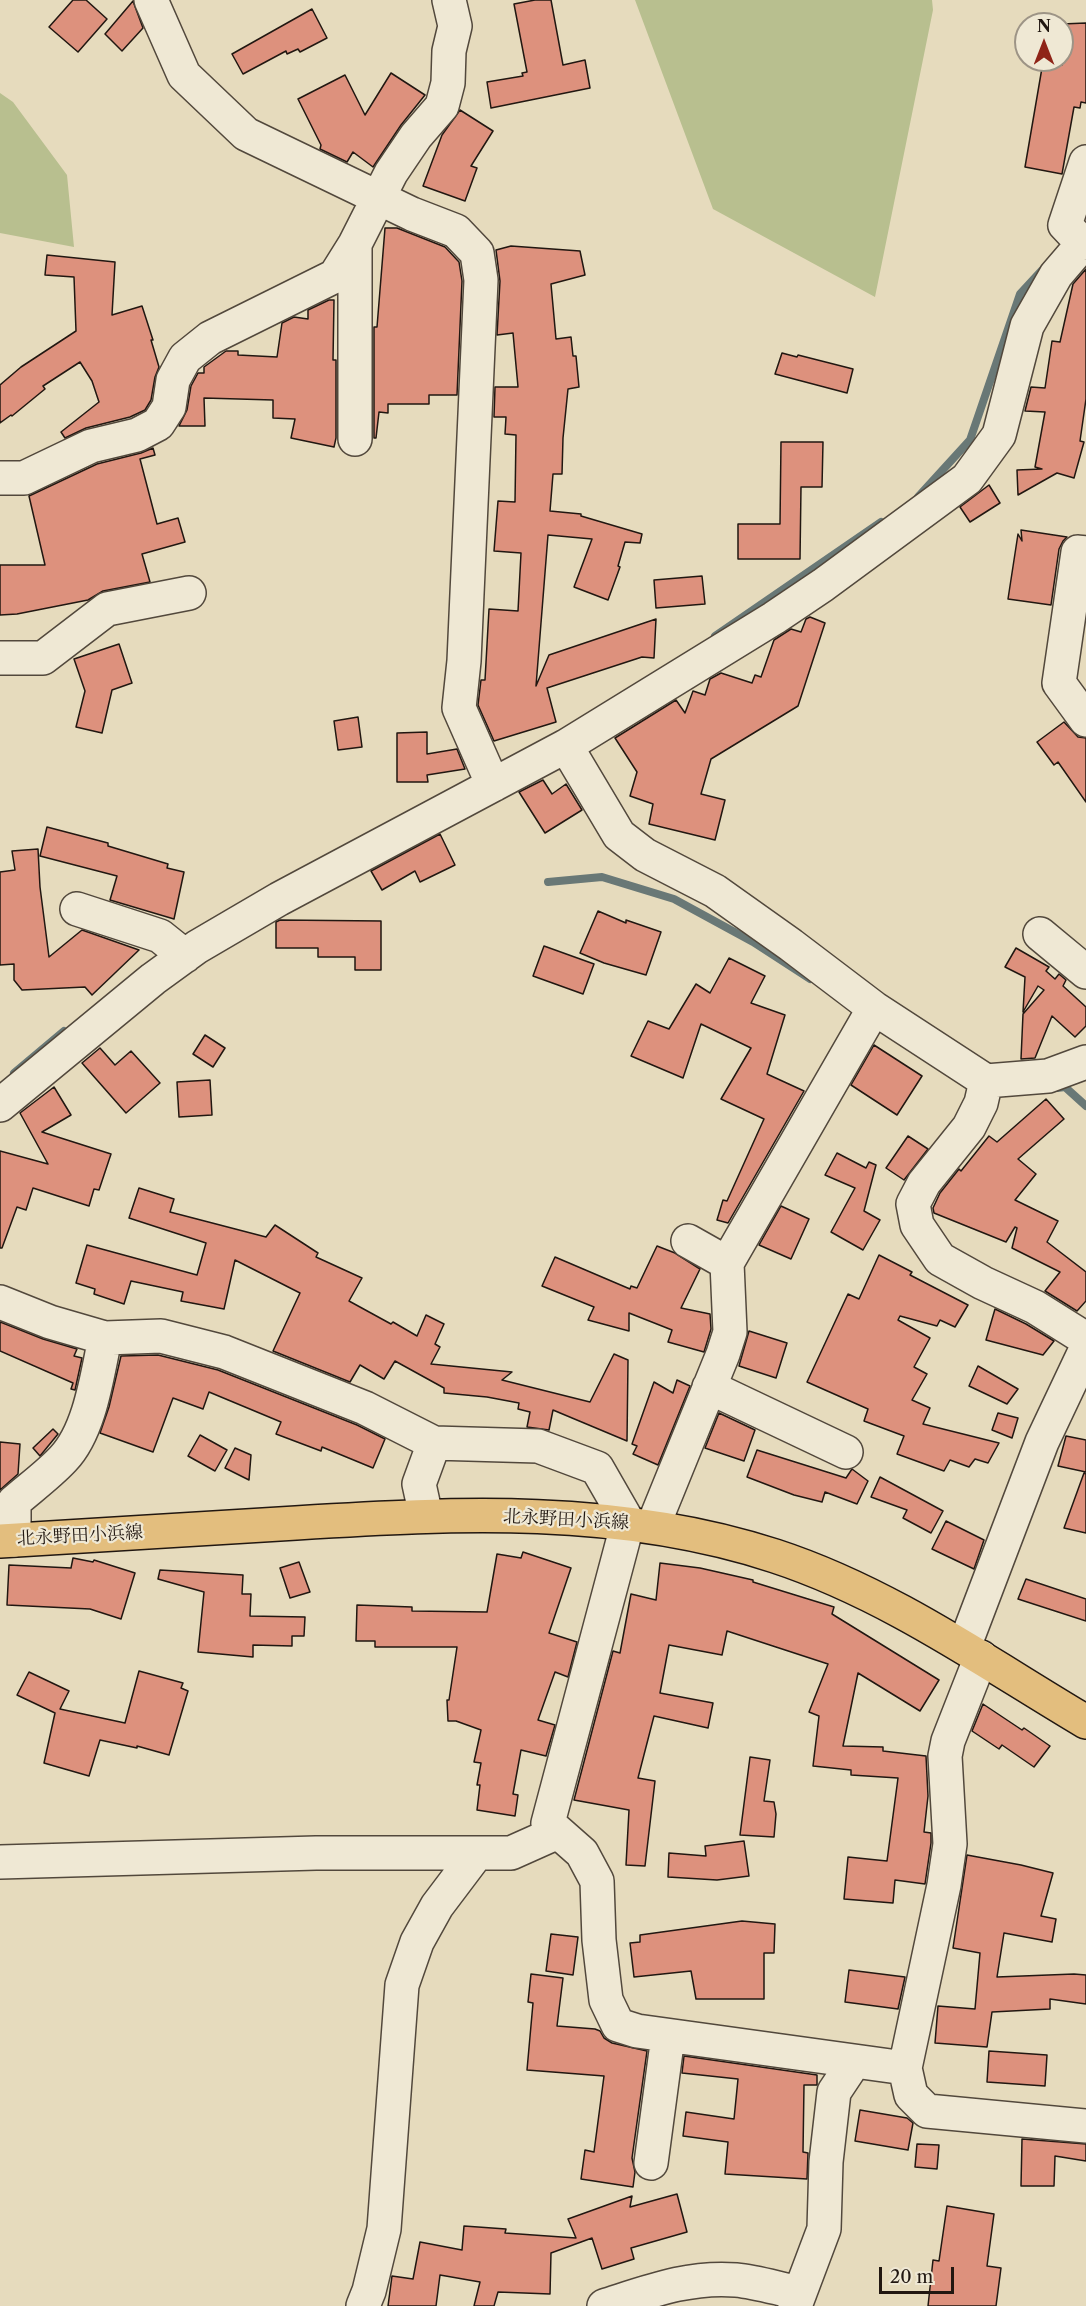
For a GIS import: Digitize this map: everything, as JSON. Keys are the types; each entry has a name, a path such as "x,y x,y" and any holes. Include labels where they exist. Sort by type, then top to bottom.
{"main road":[{"name":"北永野田小浜線","path":"7,1540 426,1515 547,1516 640,1524 774,1556 867,1593 972,1652 1086,1722"}],"street":[{"path":"151,0 184,75 246,134 377,198 456,231 477,253 481,280 464,661 459,708 493,785"},
{"path":"428,0 432,38 448,60"},
{"path":"0,478 24,478 91,446 137,435 159,424 169,407 173,380 185,358 210,338 335,276 355,244 391,173 416,136 442,106 448,83 448,60 455,26 449,0"},
{"path":"0,1105 153,979 197,947 279,899 566,746 774,618 968,479 999,435 1027,326 1056,275 1084,241 1065,225 1086,162"},
{"path":"355,244 355,439"},
{"path":"1086,553 1078,552 1059,683 1086,720"},
{"path":"0,658 43,658 107,609 189,593"},
{"path":"566,746 619,835 645,855 715,891 791,945 983,1092"},
{"path":"77,909 160,936 185,956"},
{"path":"1040,934 1086,972"},
{"path":"874,1008 727,1263 730,1332 709,1388 640,1524 548,1823 582,1853 597,1881 599,1940 606,2000 618,2025 668,2036 905,2068"},
{"path":"983,1092 1047,1076 1086,1062"},
{"path":"983,1092 969,1127 924,1183 913,1204 916,1225 940,1259 1035,1307 1086,1339"},
{"path":"688,1241 727,1263"},
{"path":"0,1302 50,1322 105,1338 161,1336 225,1352 366,1408 434,1443 538,1446 597,1468 640,1524"},
{"path":"7,1540 14,1502 64,1458 78,1438 92,1398 105,1338"},
{"path":"1086,1349 1042,1442 972,1652 948,1741 945,1756 950,1844 944,1885 905,2068 911,2095 927,2111 1086,2126"},
{"path":"709,1388 846,1452"},
{"path":"426,1515 419,1484 434,1443"},
{"path":"0,1862 316,1853 511,1853 558,1832"},
{"path":"363,2306 369,2291 384,2229 402,1985 417,1942 436,1906 477,1853"},
{"path":"651,2163 668,2036"},
{"path":"604,2306 668,2285 699,2280 737,2280 798,2300 824,2229 826,2162 834,2092 855,2062"}],"green space":[{"path":"635,0 932,0 933,10 875,297 713,209"},
{"path":"0,93 13,102 67,175 74,247 0,233"}],"building":[{"path":"73,0 86,0 107,19 78,52 49,27"},
{"path":"551,0 563,65 585,60 590,88 491,108 487,82 523,76 522,73 527,72 514,4"},
{"path":"133,1 143,28 122,51 105,34"},
{"path":"312,9 327,38 300,52 298,49 287,54 286,51 243,74 232,54"},
{"path":"1086,23 1086,103 1081,102 1080,108 1074,107 1062,174 1025,167 1041,72 1074,72 1074,24"},
{"path":"391,73 425,95 401,125 373,167 353,152 347,162 320,149 321,145 298,99 345,75 365,115"},
{"path":"460,110 493,131 471,166 477,168 465,201 423,186 442,135"},
{"path":"385,228 397,228 445,247 459,262 462,281 457,395 429,395 429,404 388,404 388,413 379,412 376,438 374,438 374,327 377,327"},
{"path":"511,246 580,251 585,275 551,284 556,339 571,337 573,356 576,356 579,387 568,389 562,474 553,474 550,511 581,514 581,516 642,534 640,543 625,542 618,566 620,567 608,600 574,587 592,539 548,535 536,686 549,655 656,619 654,658 642,657 547,688 556,722 494,741 478,705 481,680 485,680 489,609 518,611 521,553 494,551 498,501 515,502 516,435 505,434 506,417 494,417 495,387 518,387 513,333 497,335 500,281 496,250"},
{"path":"47,255 115,262 112,315 142,306 159,367 151,400 145,410 130,417 86,428 65,438 61,432 99,402 92,381 80,362 43,386 45,389 0,423 0,385 21,367 76,331 74,277 45,275"},
{"path":"1086,269 1086,399 1080,441 1084,442 1074,478 1057,473 1018,495 1017,470 1042,469 1035,467 1045,412 1025,411 1031,387 1045,388 1052,341 1060,342 1073,284"},
{"path":"334,300 333,360 336,360 336,438 334,447 291,438 295,419 273,418 273,400 204,398 205,426 179,426 187,410 191,386 198,373 204,373 204,367 226,351 238,351 238,355 277,357 282,323 294,317 308,319 308,310"},
{"path":"782,353 853,369 847,393 775,374"},
{"path":"781,442 823,442 822,487 801,487 800,559 738,559 738,524 780,524"},
{"path":"153,448 155,455 140,459 157,524 178,518 185,542 142,554 150,582 103,591 88,600 17,614 0,615 0,565 45,565 29,496 97,464"},
{"path":"989,485 1000,503 970,522 960,507"},
{"path":"1021,530 1067,537 1059,549 1051,605 1008,599 1018,534 1022,541"},
{"path":"702,576 705,604 656,608 654,580"},
{"path":"810,617 825,623 798,706 711,759 701,794 725,800 715,840 649,824 653,804 630,796 637,772 615,738 676,700 685,713 693,691 705,695 710,679 721,673 752,683 755,675 761,677 774,640 791,629 801,632 806,619"},
{"path":"119,644 132,683 112,690 102,733 76,727 85,691 74,659"},
{"path":"358,717 362,747 338,750 334,721"},
{"path":"1064,722 1078,737 1086,738 1086,802 1058,762 1054,765 1037,742"},
{"path":"427,732 427,754 457,749 465,769 427,775 428,782 397,782 397,733"},
{"path":"543,780 552,794 566,784 582,810 545,833 519,792"},
{"path":"47,827 108,843 108,846 168,864 167,868 184,872 174,919 110,900 117,876 40,856"},
{"path":"440,834 455,865 420,882 415,871 382,890 371,871"},
{"path":"38,849 40,887 49,957 82,930 139,950 92,995 85,987 22,990 14,980 14,964 0,965 0,872 15,870 12,851"},
{"path":"598,911 626,923 626,920 661,932 646,975 604,963 580,953"},
{"path":"280,920 381,921 381,970 355,970 355,957 318,957 318,948 276,948 276,922"},
{"path":"544,946 594,964 583,994 533,976"},
{"path":"1016,948 1049,967 1046,971 1055,979 1059,974 1066,980 1063,986 1086,1007 1086,1026 1075,1037 1052,1016 1035,1058 1021,1059 1023,1014 1044,990 1038,986 1023,1012 1025,977 1005,967"},
{"path":"729,958 765,976 751,1003 785,1015 767,1074 804,1091 728,1223 717,1220 723,1200 727,1201 764,1119 721,1099 751,1048 701,1024 683,1078 631,1056 648,1021 669,1029 696,984 710,993"},
{"path":"205,1035 225,1048 213,1067 193,1054"},
{"path":"874,1045 922,1076 897,1115 851,1085"},
{"path":"100,1048 115,1065 131,1051 160,1083 126,1113 82,1063"},
{"path":"210,1080 212,1115 179,1117 177,1082"},
{"path":"54,1087 71,1115 42,1132 111,1154 99,1190 94,1189 89,1206 33,1188 26,1210 17,1207 2,1248 0,1248 0,1151 48,1164 20,1113"},
{"path":"1046,1099 1064,1119 1018,1159 1036,1174 1015,1200 1058,1221 1047,1242 1086,1272 1086,1301 1077,1311 1045,1291 1060,1272 1012,1248 1017,1228 1015,1227 1006,1242 934,1213 933,1208 940,1193 989,1136 997,1142"},
{"path":"908,1136 928,1149 904,1180 886,1168"},
{"path":"837,1153 866,1168 869,1162 876,1165 864,1211 880,1220 863,1250 831,1232 855,1188 825,1175"},
{"path":"139,1188 174,1199 170,1212 266,1237 275,1225 318,1253 316,1257 362,1278 349,1301 417,1336 426,1315 444,1324 435,1344 440,1347 431,1364 512,1372 502,1380 590,1402 614,1354 628,1360 627,1441 553,1410 549,1430 527,1427 530,1412 518,1409 519,1403 444,1393 444,1388 395,1361 384,1379 360,1365 350,1382 273,1351 300,1293 235,1260 224,1309 181,1301 183,1292 131,1281 124,1304 94,1294 95,1289 76,1283 87,1245 197,1275 206,1243 129,1218"},
{"path":"781,1206 809,1219 791,1259 759,1245"},
{"path":"657,1246 675,1253 700,1269 681,1308 710,1314 711,1329 704,1352 668,1342 672,1330 629,1313 629,1331 588,1320 594,1307 542,1286 555,1257 630,1289 631,1286 637,1288"},
{"path":"879,1255 912,1272 910,1275 968,1305 955,1327 940,1320 937,1326 900,1316 898,1320 930,1338 914,1367 927,1374 912,1400 930,1408 923,1424 999,1443 988,1463 975,1459 969,1467 950,1460 944,1471 897,1454 904,1436 864,1421 868,1409 807,1382 848,1294 859,1299"},
{"path":"995,1309 1054,1341 1043,1355 986,1340"},
{"path":"0,1322 43,1339 77,1349 74,1356 82,1358 75,1390 71,1389 73,1383 0,1351"},
{"path":"749,1331 787,1343 776,1378 739,1366"},
{"path":"158,1355 218,1370 357,1425 385,1439 373,1468 322,1447 321,1451 276,1434 281,1422 209,1392 203,1409 173,1398 153,1452 100,1433 109,1407 121,1356"},
{"path":"978,1366 1018,1389 1007,1404 969,1386"},
{"path":"677,1380 690,1386 658,1465 633,1454 637,1446 632,1444 654,1382 673,1393"},
{"path":"719,1413 755,1430 744,1461 705,1448"},
{"path":"998,1413 1018,1418 1012,1438 992,1430"},
{"path":"53,1429 58,1434 40,1456 33,1448"},
{"path":"200,1435 227,1450 215,1471 188,1456"},
{"path":"1066,1436 1086,1440 1086,1472 1058,1466"},
{"path":"0,1442 20,1444 18,1474 0,1490"},
{"path":"235,1448 251,1455 249,1480 225,1468"},
{"path":"757,1450 846,1478 852,1469 868,1481 857,1504 825,1492 822,1502 794,1495 747,1477"},
{"path":"1084,1473 1086,1474 1086,1533 1064,1528"},
{"path":"880,1477 943,1511 931,1533 903,1518 907,1510 871,1497"},
{"path":"946,1521 984,1540 974,1569 932,1549"},
{"path":"523,1552 571,1568 549,1633 577,1642 568,1677 555,1672 538,1720 555,1725 546,1756 521,1750 513,1794 518,1795 515,1816 477,1810 480,1785 477,1785 481,1763 474,1762 481,1730 456,1721 448,1721 447,1700 449,1700 457,1647 375,1647 375,1641 356,1641 357,1605 412,1607 412,1611 487,1612 497,1554 521,1558"},
{"path":"73,1558 93,1562 94,1560 135,1573 121,1619 90,1609 7,1605 9,1565 71,1568"},
{"path":"299,1562 310,1592 290,1598 280,1568"},
{"path":"660,1563 700,1568 753,1580 753,1582 834,1607 832,1614 939,1680 920,1711 858,1673 843,1746 883,1747 883,1751 926,1756 928,1796 924,1832 931,1833 931,1843 925,1884 895,1880 893,1903 844,1899 848,1857 887,1861 898,1778 851,1775 851,1770 813,1766 819,1716 809,1712 828,1664 727,1631 722,1655 669,1645 660,1693 713,1703 708,1728 654,1716 638,1778 655,1781 645,1866 626,1865 629,1810 574,1800 613,1651 620,1653 631,1594 656,1600"},
{"path":"160,1570 243,1575 242,1594 251,1594 250,1616 305,1617 304,1636 292,1636 292,1646 253,1645 253,1657 198,1652 204,1592 158,1579"},
{"path":"1026,1579 1086,1599 1086,1621 1018,1599"},
{"path":"139,1671 183,1683 181,1688 188,1691 169,1755 137,1746 137,1748 100,1740 89,1776 44,1763 55,1713 17,1695 29,1672 69,1691 60,1709 125,1723"},
{"path":"983,1704 1050,1746 1034,1767 1002,1745 999,1749 972,1731"},
{"path":"750,1757 770,1760 764,1801 774,1802 776,1814 774,1837 740,1835"},
{"path":"744,1841 749,1876 717,1880 668,1877 669,1853 706,1856 705,1846"},
{"path":"967,1855 1053,1873 1041,1916 1056,1919 1052,1942 1004,1933 997,1977 1086,1975 1086,2004 1050,1999 1050,2009 992,2012 987,2047 935,2043 938,2006 975,2009 980,1953 953,1948"},
{"path":"742,1921 775,1924 774,1953 764,1953 764,1999 696,1999 691,1971 634,1977 630,1943 640,1942 640,1935"},
{"path":"551,1934 578,1937 573,1975 546,1971"},
{"path":"849,1970 905,1977 898,2009 845,2002"},
{"path":"531,1974 563,1978 557,2026 595,2029 612,2043 647,2051 632,2158 635,2172 633,2187 581,2179 585,2150 594,2152 604,2076 527,2070 533,2003 528,2002"},
{"path":"989,2051 1047,2055 1045,2086 987,2082"},
{"path":"684,2056 817,2075 817,2085 804,2085 803,2152 808,2153 807,2179 725,2174 728,2142 683,2136 686,2112 734,2119 738,2079 682,2073"},
{"path":"860,2110 907,2118 913,2123 908,2150 855,2141"},
{"path":"1022,2139 1086,2144 1086,2161 1055,2156 1054,2186 1021,2186"},
{"path":"917,2144 939,2145 937,2169 915,2167"},
{"path":"677,2194 687,2232 631,2248 634,2259 602,2269 592,2238 551,2253 550,2294 498,2292 494,2306 474,2306 480,2282 440,2275 436,2306 388,2306 392,2276 413,2279 420,2242 462,2250 464,2226 506,2229 505,2233 576,2238 568,2219 632,2196 630,2207"},
{"path":"947,2206 994,2214 987,2266 1001,2268 996,2306 928,2306 933,2260 939,2261"}],"waterway":[{"path":"918,497 970,440 1020,294 1044,268"},
{"path":"715,636 881,522"},
{"path":"548,882 602,877 674,899 753,942 810,979"},
{"path":"14,1073 64,1031"},
{"path":"1057,1088 1065,1087 1086,1106"}]}
